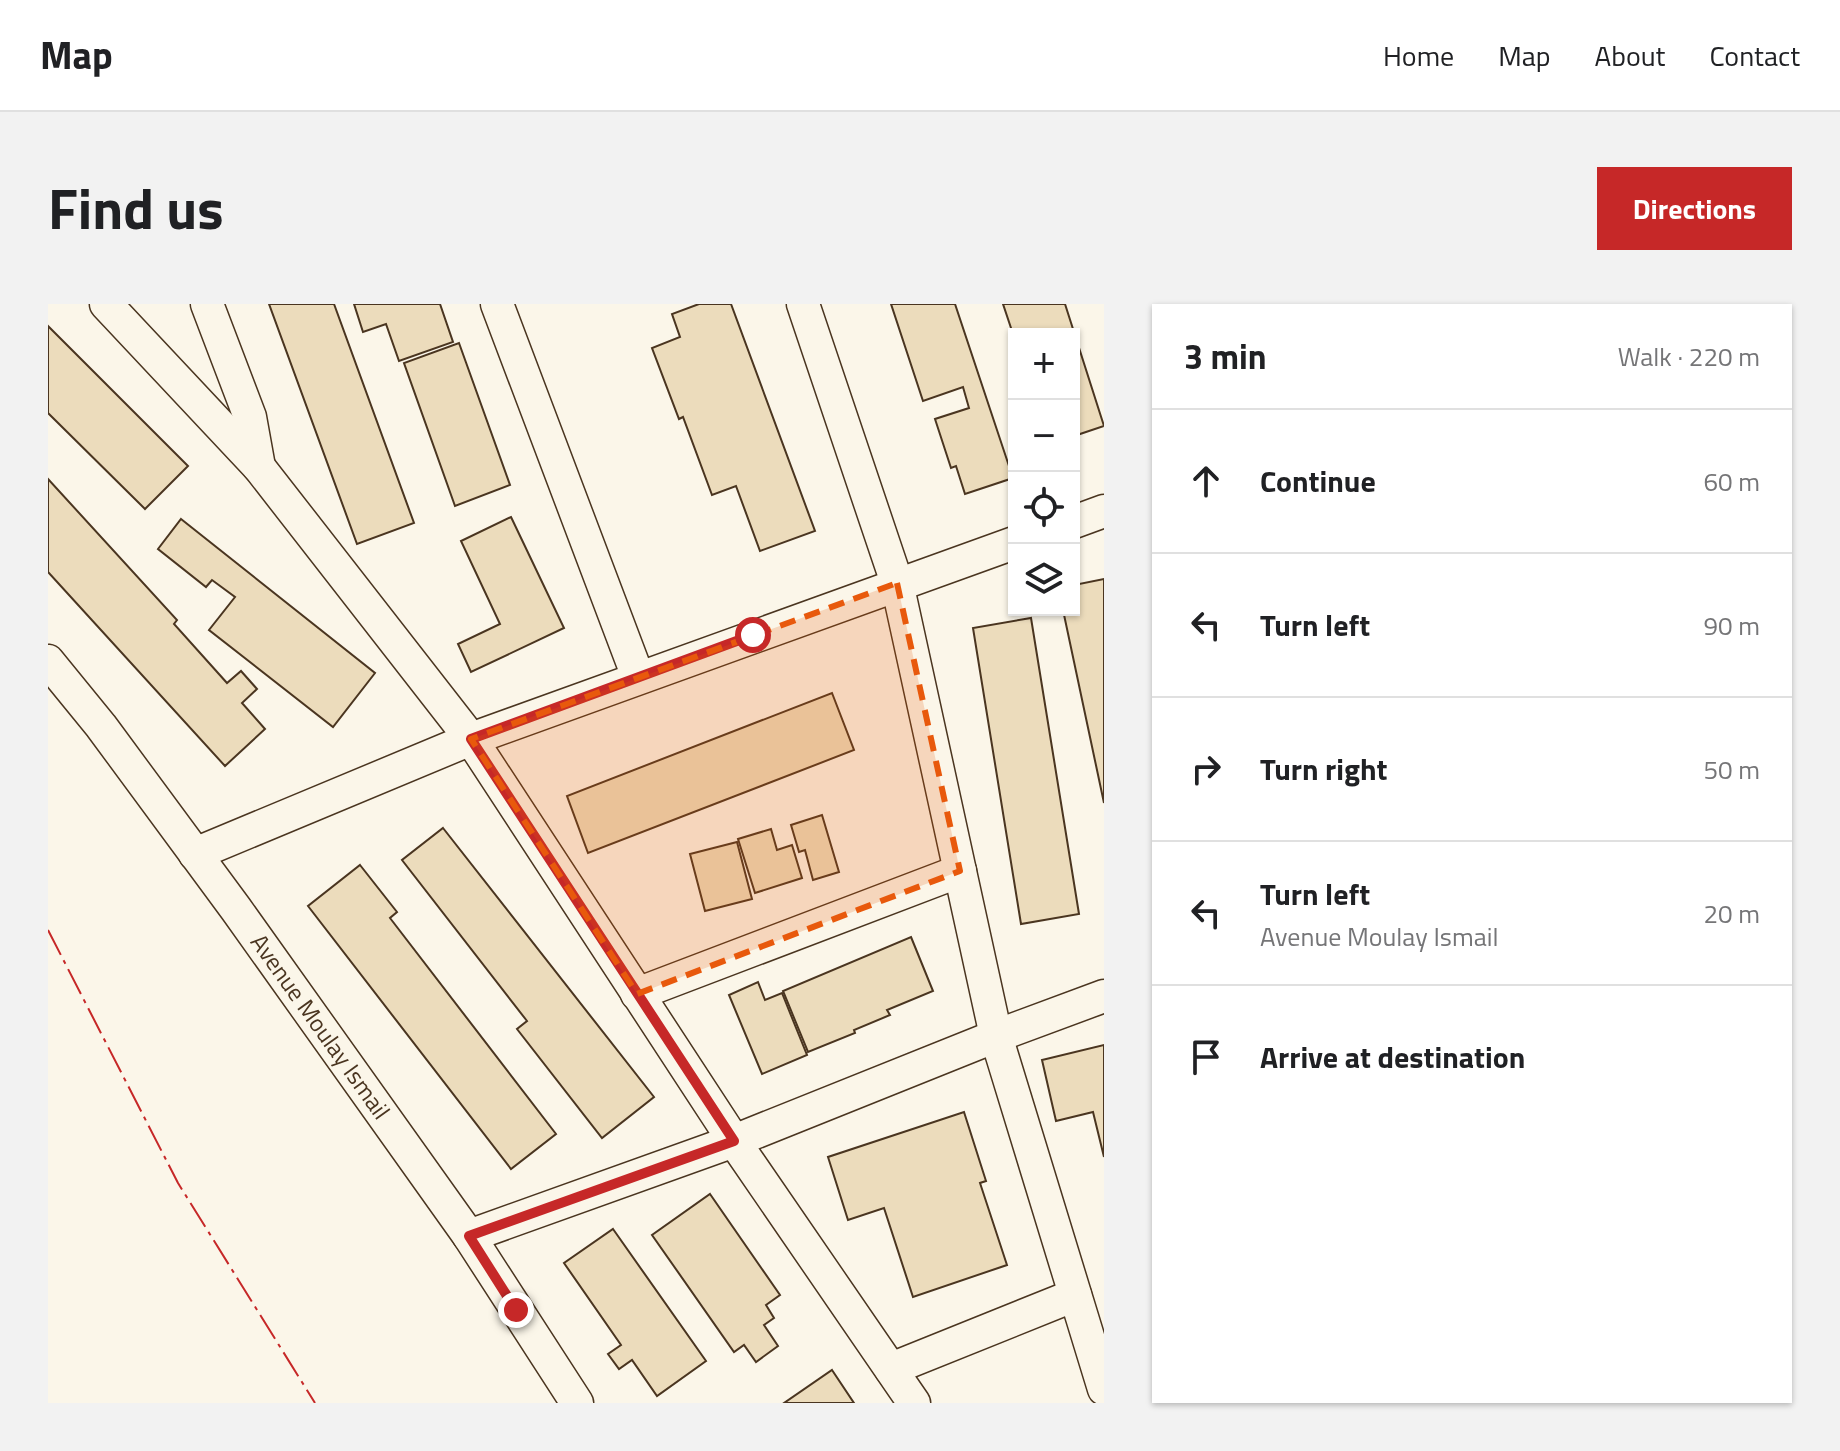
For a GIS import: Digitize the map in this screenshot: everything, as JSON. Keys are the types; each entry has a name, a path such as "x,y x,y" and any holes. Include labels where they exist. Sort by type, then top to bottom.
{"street":[{"path":"106,304 259,467 471,739 734,1141 914,1403"},
{"path":"207,304 250,417 259,467"},
{"path":"497,304 638,677"},
{"path":"803,304 897,583 996,1036 1104,1389"},
{"path":"1080,520 1104,511"},
{"path":"195,854 471,739 1011,544"},
{"name":"Avenue Moulay Ismail","path":"48,661 101,726 195,854 469,1236 577,1403"},
{"path":"637,994 960,871"},
{"path":"469,1236 734,1141 1104,996"},
{"path":"891,1369 1075,1295"}],"highlighted area":[{"path":"897,583 960,871 637,994 471,739"}],"building":[{"path":"269,304 334,304 414,523 357,544"},
{"path":"354,304 440,304 453,342 399,361 386,324 363,332"},
{"path":"699,304 731,304 815,531 760,551 736,486 712,495 683,417 679,419 652,348 680,337 672,314"},
{"path":"891,304 955,304 1008,463 1008,480 965,494 956,466 951,468 935,419 969,408 963,387 923,401"},
{"path":"1003,304 1065,304 1073,328 1011,328"},
{"path":"48,326 188,466 145,509 48,413"},
{"path":"459,343 510,485 455,506 404,363"},
{"path":"1080,351 1104,426 1080,434"},
{"path":"48,479 177,620 174,624 227,683 241,671 257,689 242,703 265,729 225,766 48,572"},
{"path":"511,517 564,628 471,672 458,644 500,624 461,541"},
{"path":"181,519 375,673 333,727 209,630 235,597 212,580 206,587 158,549"},
{"path":"1104,579 1104,803 1064,616 1080,616 1080,584"},
{"path":"1031,618 1079,914 1021,924 973,628"},
{"path":"832,693 854,750 588,853 567,796"},
{"path":"822,815 839,872 813,880 805,850 799,852 791,825"},
{"path":"443,828 654,1097 602,1138 517,1029 527,1021 402,860"},
{"path":"771,829 777,850 792,845 802,878 755,893 738,839"},
{"path":"737,842 752,899 705,911 690,854"},
{"path":"360,865 397,912 390,918 556,1134 511,1169 308,906"},
{"path":"911,937 933,991 887,1010 890,1015 854,1030 855,1033 808,1052 783,991"},
{"path":"758,982 765,1000 782,993 807,1055 762,1074 729,995"},
{"path":"1104,1045 1104,1157 1093,1112 1056,1121 1042,1060"},
{"path":"964,1112 986,1181 980,1183 1007,1265 913,1297 884,1208 848,1220 828,1157"},
{"path":"710,1194 780,1295 766,1305 774,1318 764,1325 778,1346 756,1362 744,1345 734,1352 652,1235"},
{"path":"613,1229 706,1361 657,1396 632,1360 619,1369 608,1354 621,1345 564,1263"},
{"path":"832,1370 854,1403 784,1403"}],"power":[{"path":"48,930 178,1183 315,1403"}],"route":[{"path":"516,1310 469,1236 734,1141 471,739 753,635"}]}
